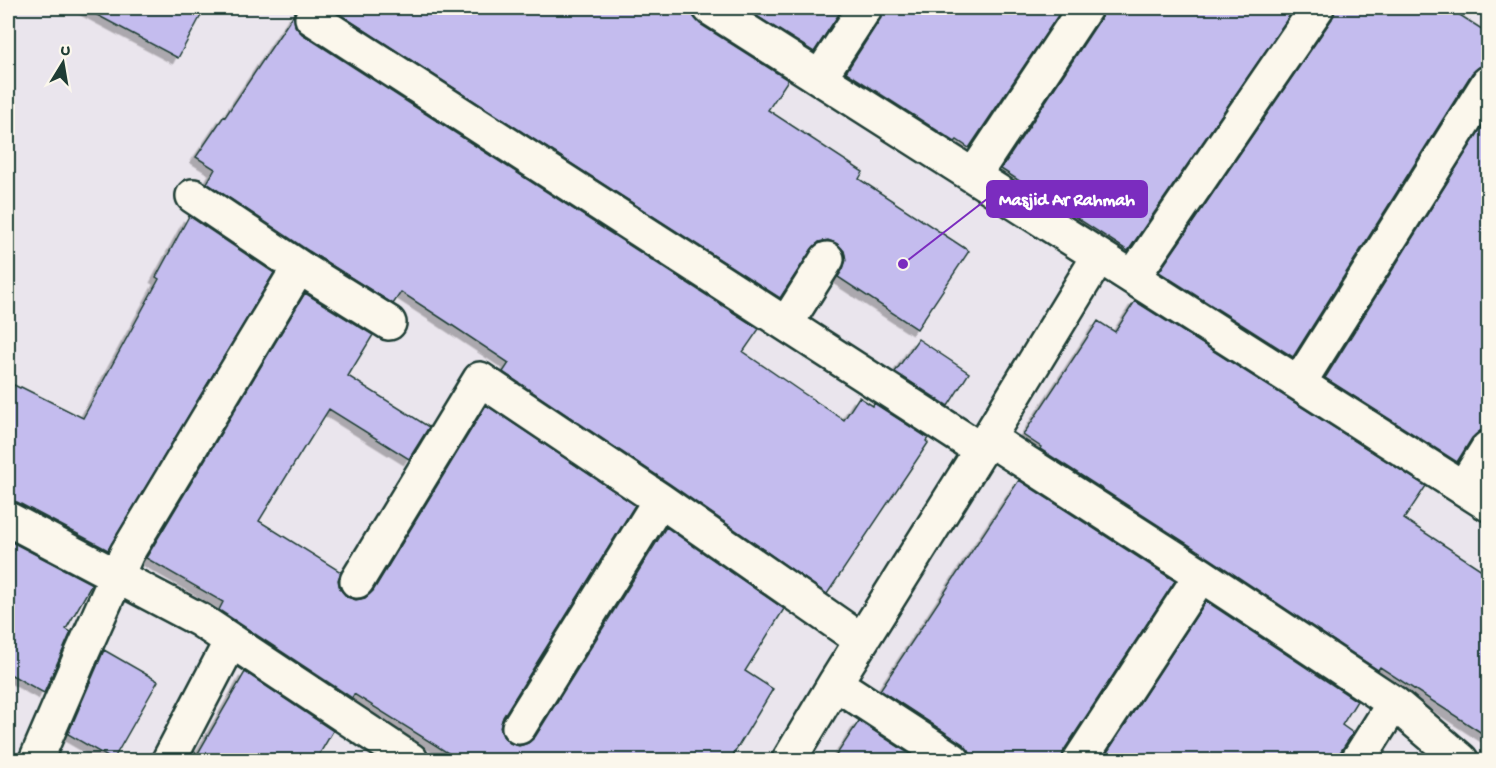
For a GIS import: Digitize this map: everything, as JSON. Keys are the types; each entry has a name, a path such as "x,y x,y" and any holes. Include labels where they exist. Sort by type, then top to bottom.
{"street":[{"path":"711,8 1476,496 1488,448"},
{"path":"820,77 865,8"},
{"path":"974,175 1085,8"},
{"path":"1133,277 1317,8"},
{"path":"312,18 786,324 1201,575 1394,703 1461,760"},
{"path":"1299,383 1488,83"},
{"path":"193,195 299,267 389,323"},
{"path":"789,760 1099,256"},
{"path":"786,324 827,259"},
{"path":"36,760 127,554 299,267"},
{"path":"357,581 480,379 660,500 861,640"},
{"path":"519,727 660,500"},
{"path":"8,519 200,620 411,760"},
{"path":"1080,760 1201,575"},
{"path":"169,760 231,641"},
{"path":"835,683 953,760"},
{"path":"1358,760 1394,703"}],"building":[{"path":"84,8 205,8 178,58"},
{"path":"330,8 691,8 700,24 788,80 768,110 863,172 859,179 969,251 917,329 838,277 846,260 844,251 837,244 828,240 819,242 812,249 780,298"},
{"path":"744,8 843,8 814,52"},
{"path":"883,8 1063,8 969,148 957,140 955,142 846,72 881,18"},
{"path":"1103,8 1295,8 1128,251 1001,169 1101,18"},
{"path":"1335,8 1449,8 1488,33 1488,64 1472,73 1293,357 1159,272 1332,19"},
{"path":"294,14 295,26 302,34 759,329 743,352 800,391 844,420 859,397 873,406 874,403 928,438 926,441 928,443 827,594 670,484 503,372 509,363 401,292 393,304 207,183 215,169 196,157"},
{"path":"1488,117 1488,429 1480,431 1472,438 1457,462 1325,378"},
{"path":"189,216 274,273 108,550 17,502 8,500 8,382 83,418 159,279 156,277"},
{"path":"305,293 373,335 348,376 429,427 409,459 329,409 259,521 341,572 338,580 340,589 347,597 356,600 365,598 373,591 486,405 635,505 503,717 500,727 503,736 510,743 519,746 535,737 666,527 784,609 745,671 773,689 730,760 459,760 354,694 352,698 219,610 223,602 146,558"},
{"path":"1135,301 1426,486 1404,519 1488,574 1488,737 1380,667 1378,670 1040,449 1041,447 1023,435 1098,321 1115,332"},
{"path":"918,339 969,373 948,406 895,372"},
{"path":"1019,480 1175,581 1064,750 1062,760 972,760 963,744 880,690"},
{"path":"8,540 92,584 66,629 71,632 44,693 8,673"},
{"path":"1206,601 1357,701 1342,725 1353,733 1335,760 1102,760"},
{"path":"104,650 158,681 113,760 68,734"},
{"path":"245,672 333,731 316,760 194,760"},
{"path":"859,721 919,760 833,760"}],"place":[{"name":"Masjid Ar Rahmah","path":"903,264"}]}
